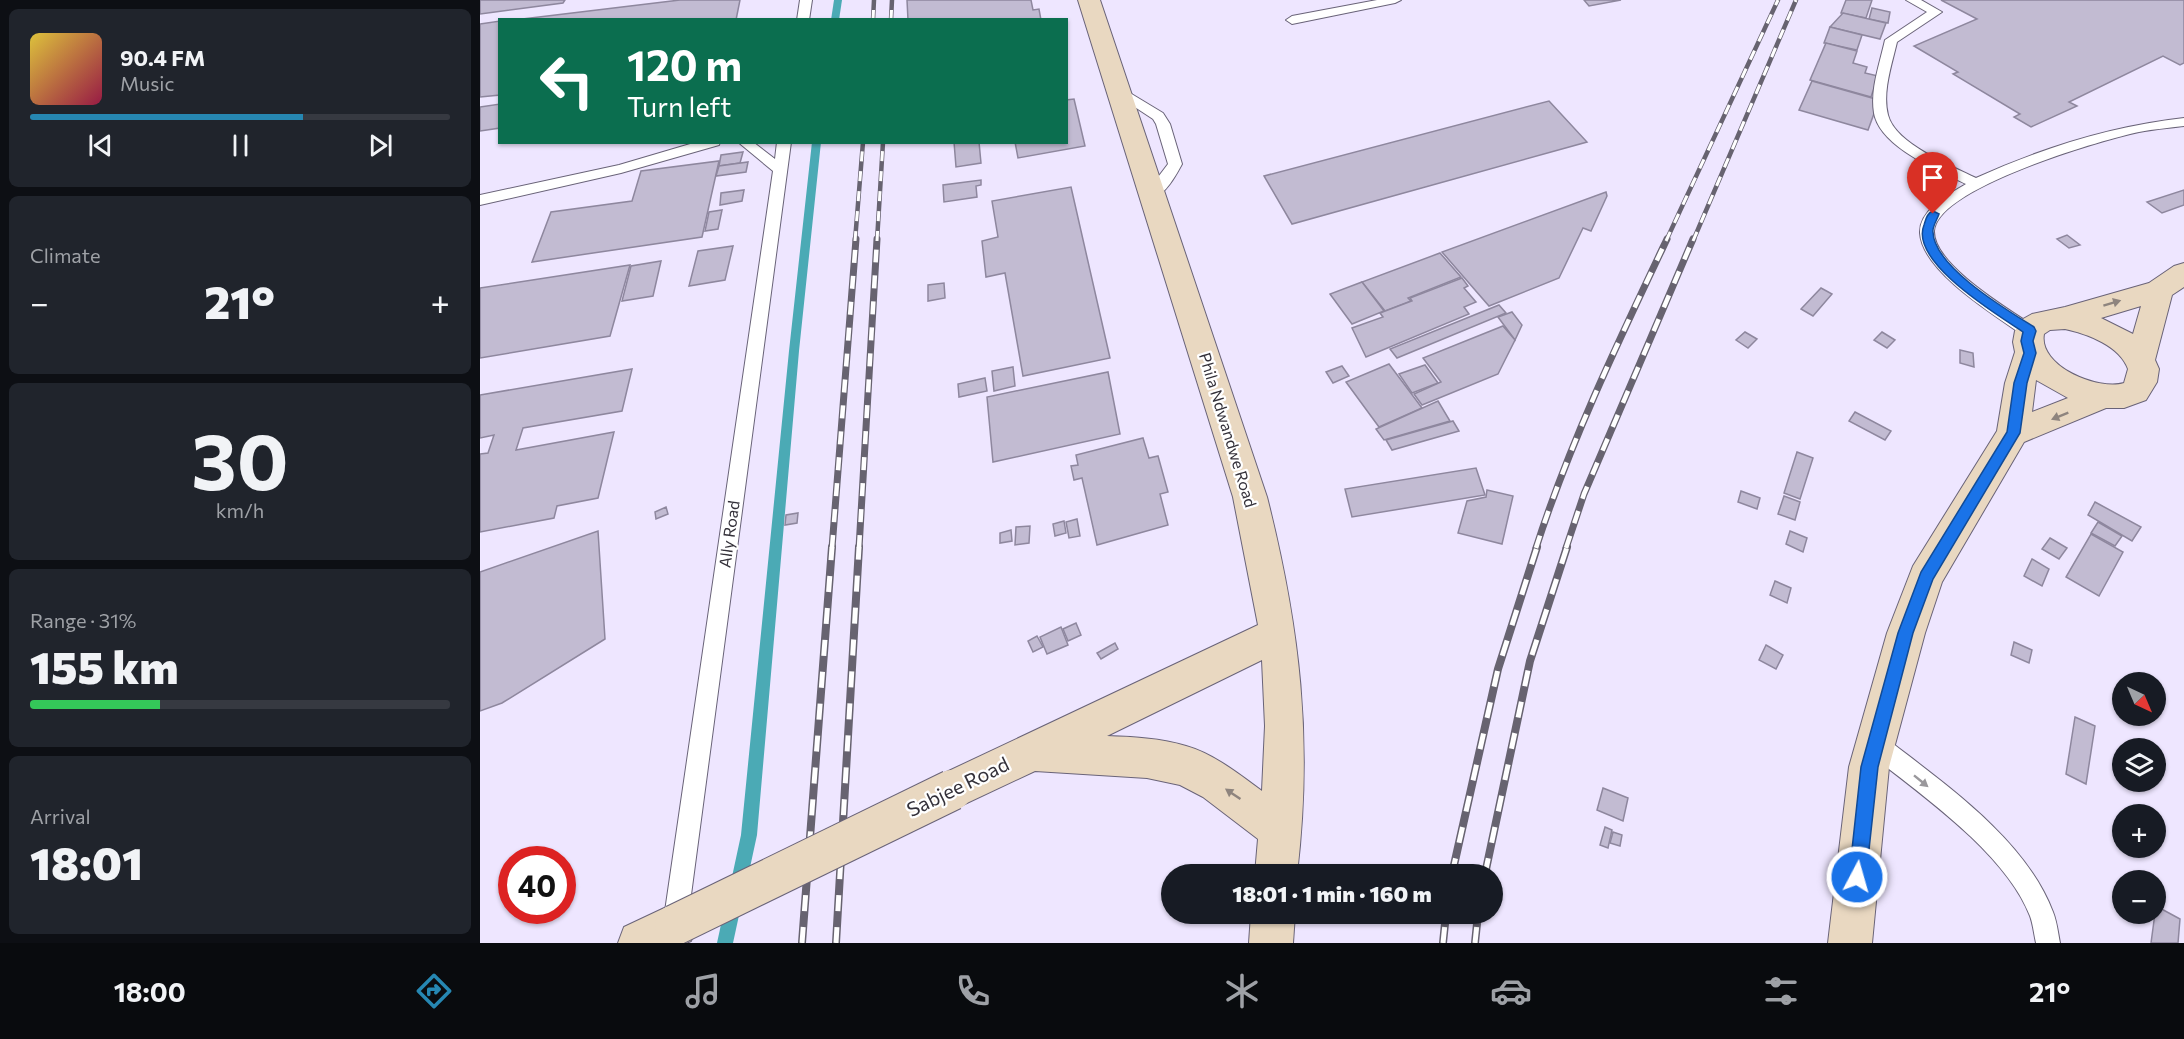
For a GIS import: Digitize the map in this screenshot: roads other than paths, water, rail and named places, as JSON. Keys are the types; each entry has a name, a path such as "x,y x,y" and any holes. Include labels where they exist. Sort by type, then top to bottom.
{"street":[{"name":"Phila Ndwandwe Road","path":"1089,0 1250,497 1267,566 1278,634 1284,705 1277,864"},
{"path":"1850,943 1869,767 1906,633 1926,577 2013,433 2020,383 2037,323 2049,319 2065,318 2159,290 2184,273"},
{"path":"2140,360 2159,290"},
{"path":"2030,342 2039,365 2052,377 2087,393 2122,396 2134,390 2142,382 2143,371 2140,360 2130,347 2116,336 2082,321 2065,318"},
{"path":"2013,433 2105,396"},
{"name":"Sabjee Road","path":"657,934 1278,634"},
{"path":"1032,752 1148,759 1180,764 1200,772 1280,828"},
{"path":"1271,943 1272,924"}],"lane":[{"path":"803,18 806,0"},
{"path":"1292,20 1395,0"},
{"path":"1912,0 1936,12 1890,40 1881,93 1880,113 1884,126 1895,138 1976,184"},
{"path":"2030,342 1968,289 1940,260 1931,246 1927,231 1933,214 1976,184 2036,157 2134,129 2184,122"},
{"path":"480,200 621,169 707,144"},
{"path":"746,144 780,171"},
{"name":"Ally Road","path":"657,934 784,144"},
{"path":"1875,744 1948,803 2001,852 2029,889 2041,914 2048,943"}],"waterway":[{"path":"835,18 838,0"},
{"path":"738,886 749,835 794,351 817,144"},
{"path":"725,943 733,906"}],"railway":[{"path":"873,18 874,0"},
{"path":"891,18 892,0"},
{"path":"1666,241 1778,0"},
{"path":"1693,241 1796,0"},
{"path":"855,241 863,144"},
{"path":"877,241 883,144"},
{"path":"832,548 856,239"},
{"path":"859,548 877,239"},
{"path":"1536,548 1580,430 1613,353 1667,239"},
{"path":"1566,548 1584,494 1693,239"},
{"path":"802,943 832,547"},
{"path":"836,943 859,547"},
{"path":"1454,864 1498,669 1537,547"},
{"path":"1487,864 1530,661 1567,547"},
{"path":"1443,943 1445,924"},
{"path":"1475,943 1477,924"}]}
